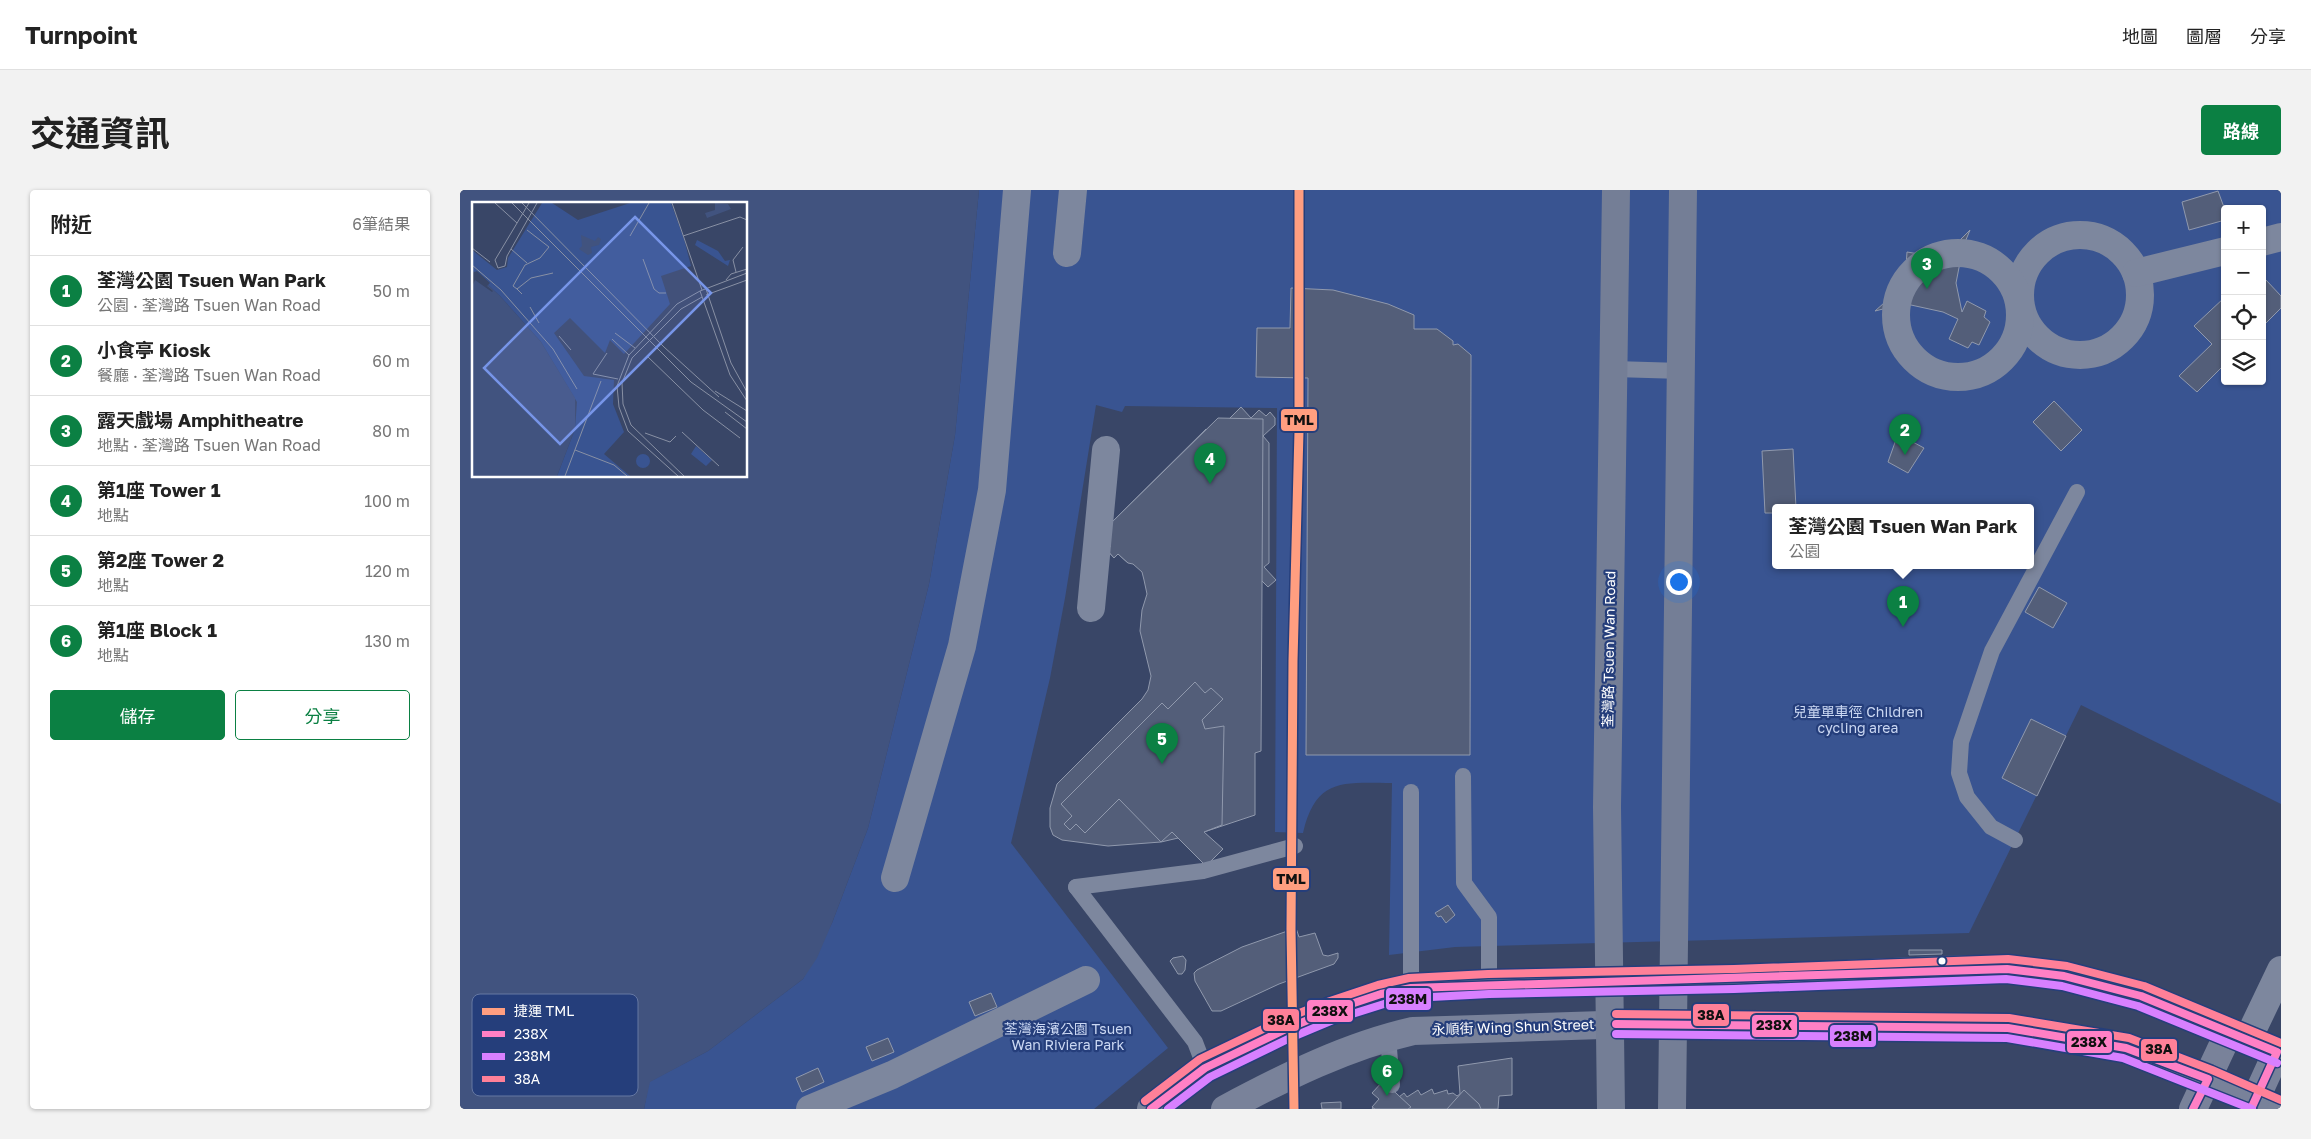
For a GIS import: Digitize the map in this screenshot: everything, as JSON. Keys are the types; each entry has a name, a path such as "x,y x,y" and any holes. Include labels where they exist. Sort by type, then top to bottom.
{"highway":[{"name":"荃灣路 Tsuen Wan Road","path":"1611,1109 1607,807 1616,190"},
{"path":"1672,1109 1683,190"}],"street":[{"path":"894,878 962,646 992,490 1017,190"},
{"path":"1067,253 1073,190"},
{"path":"2021,306 2019,325 2014,343 2003,358 1988,370 1970,376 1951,377 1933,372 1917,362 1904,348 1897,330 1895,315 1902,285 1911,272 1925,261 1942,254 1960,253 1978,256 1991,262 2010,281 2021,306 2027,323 2038,338 2053,348 2070,354 2088,355 2106,350 2121,340 2132,326 2139,309 2141,291 2136,273 2124,254 2105,240 2090,235 2073,235 2057,239 2043,247 2032,259 2024,274 2020,290 2021,306"},
{"path":"2266,241 2281,237"},
{"path":"2136,273 2221,252"},
{"path":"1091,608 1106,450"},
{"path":"1152,1109 1205,1068 1286,1029 1330,1011 1381,994 1411,988 1489,984 1734,979 1939,970 2008,969 2064,976 2141,996 2279,1053 2261,1106"},
{"path":"2193,1109 2208,1079 2281,970"},
{"path":"810,1109 892,1075 1086,980"},
{"name":"永順街 Wing Shun Street","path":"1225,1109 1280,1080 1388,1036 1413,1031 1540,1025 1634,1024 2008,1028 2126,1048 2208,1079 2261,1106"}],"lane":[{"path":"1614,369 1682,370"},
{"path":"2015,840 1991,827 1967,797 1959,773 1962,742 1992,651 2077,492"},
{"path":"1462,776 1464,883 1489,917 1489,984"},
{"path":"1411,792 1411,988"},
{"path":"1205,1068 1195,1042 1076,887 1203,871 1295,846"},
{"path":"1388,1036 1392,1084"}],"green space":[{"path":"979,190 2281,190 2281,804 2081,705 1969,933 1455,947 1389,955 1392,783 1360,783 1334,787 1324,793 1316,802 1303,833 1275,832 1277,408 1125,406 1122,412 1096,405 1050,678 1011,843 1168,1048 1094,1109 644,1109 649,1082 708,1051 803,979 832,923 868,828 929,584 955,435"}],"shaded area":[{"path":"460,190 979,190 955,435 929,584 868,828 817,958 803,979 708,1051 650,1082 644,1109 460,1109"}],"building":[{"path":"2218,191 2223,205 2221,205 2221,221 2189,230 2182,202"},
{"path":"1970,230 1963,247 1956,283 1962,312 1967,301 1986,311 1984,317 1990,322 1979,345 1972,342 1968,348 1949,339 1958,319 1943,312 1911,305 1875,311 1893,295 1901,283 1906,267 1907,252 1919,254 1940,252 1957,243"},
{"path":"2266,280 2281,296 2281,308 2266,323"},
{"path":"1291,288 1333,290 1388,304 1414,315 1414,329 1437,329 1453,341 1453,345 1458,344 1471,355 1470,755 1306,755 1308,378 1256,377 1257,328 1290,328"},
{"path":"2221,301 2221,368 2197,392 2179,376 2212,344 2194,326"},
{"path":"2054,401 2082,430 2061,451 2033,422"},
{"path":"1241,407 1251,418 1259,410 1266,416 1270,412 1275,418 1275,425 1263,436 1269,443 1269,563 1264,567 1276,580 1268,587 1260,579 1250,589 1226,565 1213,578 1163,527 1128,563 1118,554 1114,558 1107,550 1111,546 1107,542 1109,525 1206,429 1213,435"},
{"path":"1218,418 1263,419 1261,751 1255,753 1255,815 1204,832 1161,842 1108,846 1062,840 1053,835 1050,827 1050,808 1057,784 1142,699 1148,690 1151,676 1140,631 1142,610 1147,594 1142,572 1118,554 1114,558 1107,550 1111,546 1107,542 1109,525"},
{"path":"1898,434 1924,448 1908,473 1888,462"},
{"path":"1793,449 1796,504 1772,504 1772,513 1765,513 1762,451"},
{"path":"2039,587 2067,603 2053,628 2025,612"},
{"path":"1195,682 1205,693 1211,688 1223,699 1202,720 1205,729 1224,726 1222,825 1204,832 1223,849 1206,866 1172,832 1161,842 1119,799 1085,833 1076,824 1070,830 1064,824 1072,816 1061,804 1162,703 1168,709"},
{"path":"2031,719 2066,736 2037,796 2002,778"},
{"path":"1448,905 1455,915 1446,923 1441,916 1438,917 1435,913"},
{"path":"1296,928 1299,937 1315,933 1323,955 1328,956 1338,953 1338,958 1334,964 1279,984 1221,1011 1212,1011 1195,981 1194,973 1197,970 1242,947"},
{"path":"1909,950 1942,950 1942,954 1909,955"},
{"path":"1183,956 1186,960 1185,970 1182,974 1178,974 1170,961 1173,958"},
{"path":"991,993 997,1007 975,1016 969,1002"},
{"path":"888,1038 894,1052 872,1061 866,1047"},
{"path":"1512,1058 1512,1095 1499,1096 1498,1109 1372,1109 1377,1102 1382,1106 1390,1097 1394,1101 1404,1093 1407,1097 1418,1090 1421,1095 1432,1089 1434,1094 1447,1090 1448,1094 1453,1093 1457,1096 1460,1094 1458,1066"},
{"path":"818,1068 824,1082 802,1092 796,1078"},
{"path":"1383,1081 1411,1107 1408,1109 1375,1109 1372,1107 1379,1099 1372,1093"},
{"path":"1464,1090 1479,1104 1481,1109 1447,1109"},
{"path":"1341,1102 1341,1109 1322,1109 1321,1103"}],"metro line":[{"name":"TML","path":"1294,1109 1291,929 1293,661 1299,431 1299,190"}],"transit line":[{"name":"38A","path":"1145,1101 1200,1059 1282,1020 1378,985 1409,978 2008,959 2067,966 2144,986 2281,1043"},
{"name":"238X","path":"1151,1109 1205,1068 1286,1029 1330,1011 1381,994 1411,988 2007,969 2064,976 2141,996 2277,1052 2251,1109"},
{"name":"238M","path":"1168,1109 1210,1077 1290,1038 1333,1020 1384,1004 1412,998 1489,994 1734,989 2006,979 2062,986 2138,1006 2277,1063"},
{"name":"38A","path":"1616,1014 2009,1018 2129,1038 2212,1070 2281,1100"},
{"name":"238X","path":"1616,1024 2008,1028 2126,1048 2208,1079 2193,1109"},
{"name":"238M","path":"1616,1034 2007,1038 2123,1058 2252,1109"}],"place":[{"name":"露天戲場 Amphitheatre","path":"1927,289"},
{"name":"小食亭 Kiosk","path":"1905,455"},
{"name":"第1座 Tower 1","path":"1210,484"},
{"name":"荃灣公園 Tsuen Wan Park","path":"1903,627"},
{"name":"第2座 Tower 2","path":"1162,764"},
{"name":"第1座 Block 1","path":"1387,1096"}],"park label":[{"name":"兒童單車徑 Children cycling area","path":"1858,720"},
{"name":"荃灣海濱公園 Tsuen Wan Riviera Park","path":"1068,1038"}]}
